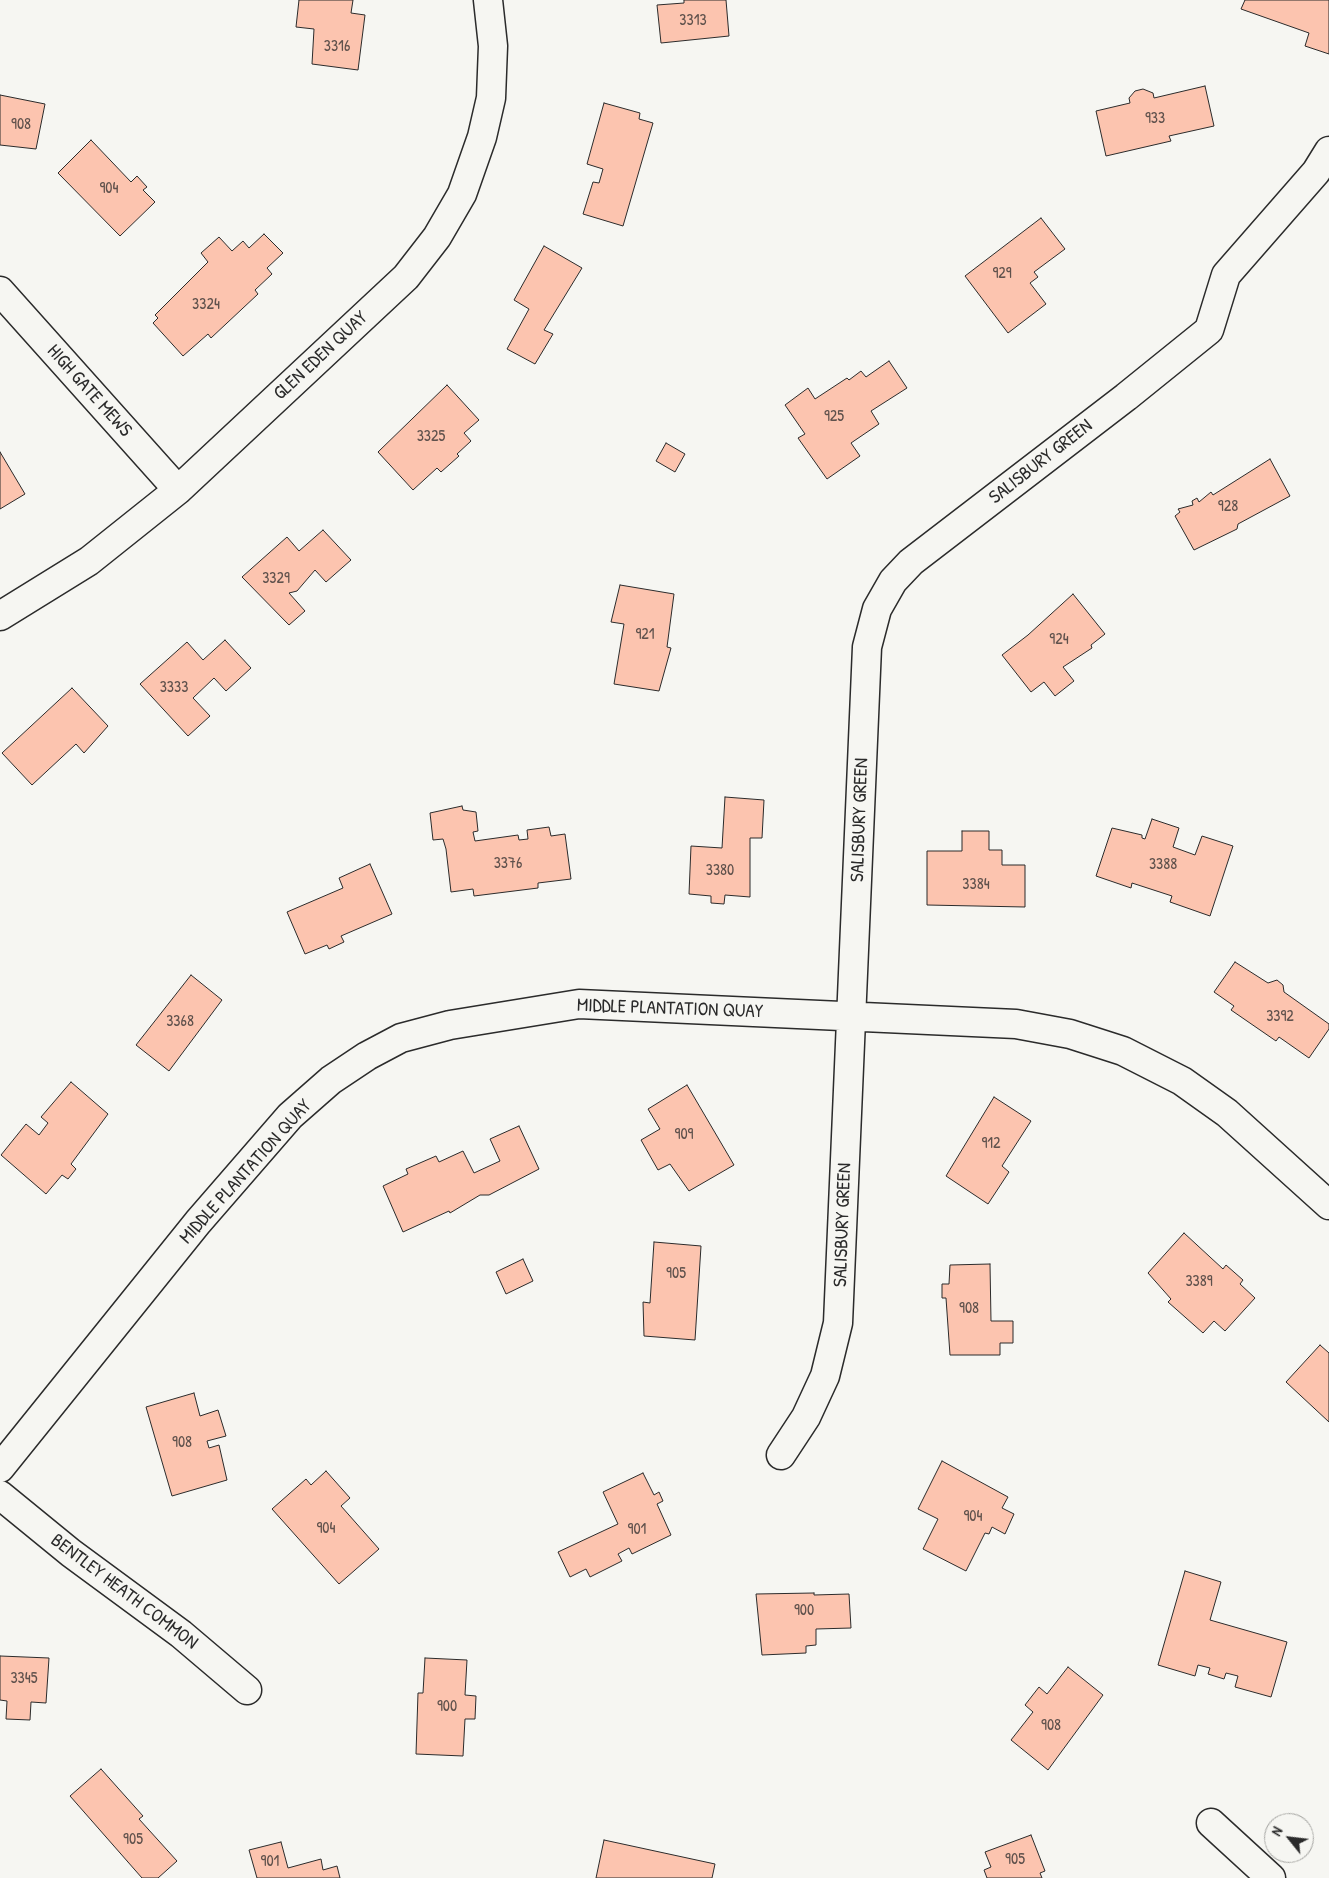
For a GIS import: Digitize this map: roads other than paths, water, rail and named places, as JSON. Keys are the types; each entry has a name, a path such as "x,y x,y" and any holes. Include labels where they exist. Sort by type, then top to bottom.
{"street":[{"name":"GLEN EDEN QUAY","path":"0,616 89,561 178,490 406,277 437,238 462,194 482,137 491,98 493,46 488,0"},
{"name":"SALISBURY GREEN","path":"781,1455 806,1417 825,1376 838,1323 866,647 877,610 893,581 911,562 1126,397 1209,330 1226,275 1316,172 1329,151"},
{"name":"HIGH GATE MEWS","path":"0,292 178,490"},
{"name":"MIDDLE PLANTATION QUAY","path":"0,1468 198,1222 290,1116 331,1080 376,1051 402,1038 450,1025 579,1004 1016,1024 1070,1034 1123,1051 1182,1081 1227,1113 1328,1203"},
{"name":"BENTLEY HEATH COMMON","path":"0,1495 70,1553 181,1634 247,1690"},
{"path":"1211,1822 1271,1878"}]}
